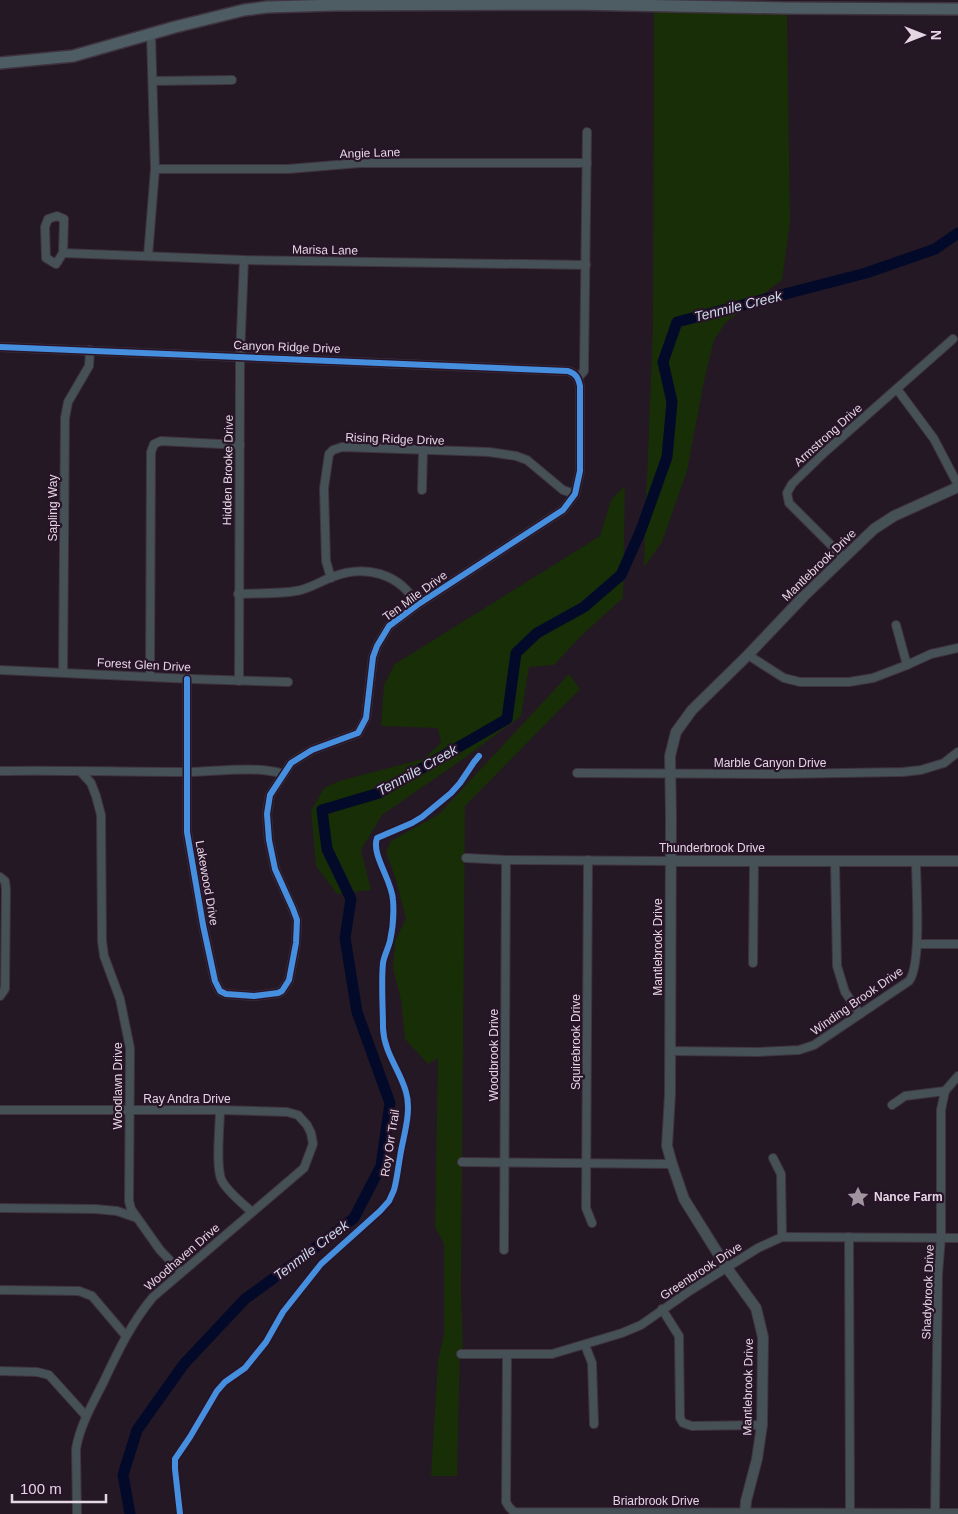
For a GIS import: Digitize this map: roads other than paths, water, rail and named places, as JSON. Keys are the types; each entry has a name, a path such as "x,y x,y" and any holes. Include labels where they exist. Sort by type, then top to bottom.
{"main road":[{"path":"2,62 34,61 73,56 244,10 267,7 336,4 576,2 784,8 958,9"}],"street":[{"path":"148,256 155,169 151,34"},
{"path":"153,81 232,80"},
{"name":"Ten Mile Drive","path":"292,959 296,943 297,920 275,869 269,840 267,814 270,795 291,763 312,750 358,733 366,718 370,674 376,646 389,626 417,605 563,510 575,494 580,471 581,440 580,386 576,375 584,371 587,132"},
{"name":"Angie Lane","path":"155,169 288,169 360,163 587,162"},
{"name":"Marisa Lane","path":"57,216 64,219 63,253 56,264 46,258 46,227 48,219 57,216"},
{"name":"Marisa Lane","path":"63,253 244,260 586,265"},
{"name":"Hidden Brooke Drive","path":"239,681 240,357 244,260"},
{"name":"Armstrong Drive","path":"843,557 789,503 787,493 792,484 825,452 953,339"},
{"name":"Canyon Ridge Drive","path":"0,346 548,370 576,375"},
{"name":"Sapling Way","path":"63,672 65,418 68,402 89,366 90,350"},
{"path":"896,389 934,439 958,486"},
{"path":"150,676 151,452 154,444 161,441 240,445"},
{"name":"Rising Ridge Drive","path":"330,578 326,562 324,488 329,454 333,450 342,447 489,452 516,456 527,460 563,490 575,494"},
{"path":"422,451 422,490"},
{"name":"Mantlebrook Drive","path":"745,1513 746,1502 758,1459 762,1425 763,1337 756,1308 727,1268 684,1199 667,1146 670,1094 670,756 676,732 692,710 843,557 874,529 894,516 958,486"},
{"path":"238,594 295,592 314,587 330,578 347,572 370,571 387,576 406,588 417,605"},
{"path":"896,625 907,665"},
{"path":"748,655 784,678 800,682 873,678 931,654 958,648"},
{"name":"Forest Glen Drive","path":"0,670 288,682"},
{"name":"Lakewood Drive","path":"187,679 186,832 215,981 220,991 226,994 254,996 278,993 282,991 288,980 292,959"},
{"name":"Marble Canyon Drive","path":"577,773 784,774 903,772 921,770 944,763 958,752"},
{"path":"0,771 274,771 284,774"},
{"name":"Woodlawn Drive","path":"80,771 91,783 101,815 102,941 104,956 120,999 129,1036 129,1201 131,1210 160,1250 181,1272"},
{"name":"Thunderbrook Drive","path":"466,858 506,860 958,861"},
{"name":"Woodbrook Drive","path":"504,1250 506,860"},
{"name":"Squirebrook Drive","path":"588,860 586,1208 592,1223"},
{"path":"753,963 754,861"},
{"path":"835,862 837,966 845,992 860,1014"},
{"name":"Winding Brook Drive","path":"670,1051 758,1052 799,1050 814,1045 909,981 913,976 917,944 916,862"},
{"path":"0,877 4,881 6,889 5,989 0,996"},
{"path":"917,944 958,944"},
{"path":"892,1105 905,1096 945,1091 958,1076"},
{"name":"Shadybrook Drive","path":"935,1513 941,1110 945,1091"},
{"name":"Ray Andra Drive","path":"0,1110 220,1110 287,1112 298,1115 307,1125 313,1144 309,1155"},
{"path":"220,1110 219,1169 222,1181 252,1212"},
{"name":"Woodhaven Drive","path":"78,1514 76,1449 78,1438 86,1416 139,1313 153,1296 304,1168 309,1155"},
{"path":"773,1158 781,1174 782,1237"},
{"path":"462,1162 672,1164"},
{"path":"0,1208 95,1209 117,1211 138,1218"},
{"name":"Greenbrook Drive","path":"461,1354 552,1354 585,1345 641,1325 662,1309 758,1248 782,1237 958,1238"},
{"path":"849,1237 850,1512"},
{"path":"0,1290 79,1291 92,1296 126,1336"},
{"path":"662,1309 679,1336 680,1418 683,1423 692,1426 762,1425"},
{"path":"585,1345 592,1363 594,1424"},
{"name":"Briarbrook Drive","path":"507,1355 506,1502 514,1512 958,1513"},
{"path":"0,1371 37,1372 49,1375 86,1416"}],"waterway":[{"name":"Tenmile Creek","path":"130,1514 123,1475 137,1430 184,1364 245,1299 354,1218 381,1166 390,1103 357,1012 345,938 351,899 327,849 322,810 379,793 507,719 516,653 537,633 584,607 621,575 641,530 667,457 672,402 663,362 677,322 866,273 935,249 958,233"}],"place":[{"name":"Nance Farm","path":"858,1197"}]}
